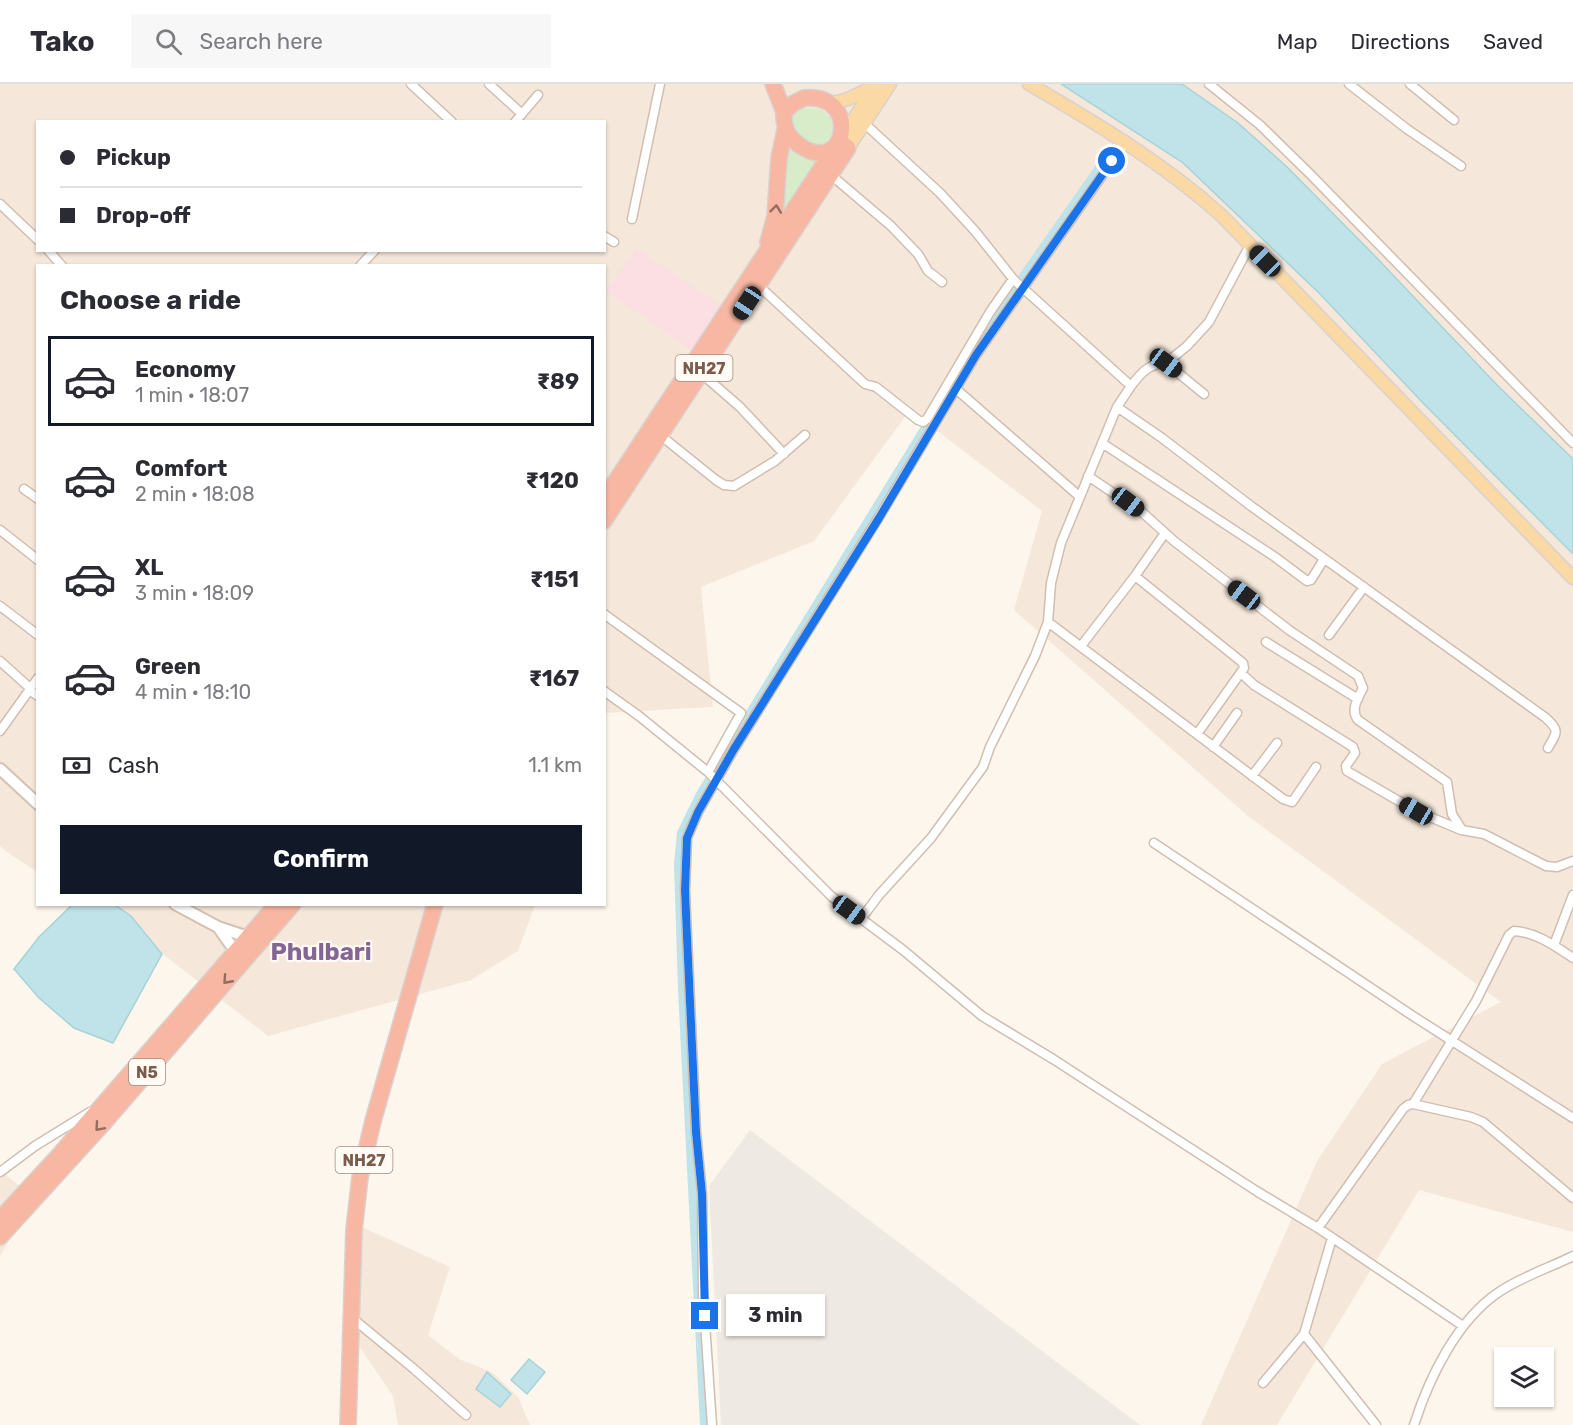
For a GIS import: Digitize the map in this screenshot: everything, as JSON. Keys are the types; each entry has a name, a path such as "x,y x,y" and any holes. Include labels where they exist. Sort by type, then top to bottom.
{"highway":[{"name":"NH27","path":"760,265 775,216 779,158 785,130 784,112 773,84"},
{"path":"785,130 799,145 815,151 830,150 844,145 842,124 837,113 800,84"},
{"path":"784,112 799,100 823,101"},
{"name":"NH27","path":"606,518 831,175 844,145"},
{"name":"NH27","path":"606,496 760,265 844,145"},
{"name":"N5","path":"0,1238 101,1126 242,955 276,906"},
{"name":"N5","path":"253,941 291,906"},
{"name":"NH27","path":"348,1425 354,1230 360,1177 373,1121 434,906"},
{"name":"N5","path":"0,1219 61,1153 100,1106 242,955"}],"main road":[{"path":"844,145 864,123 890,84"},
{"path":"1029,84 1125,143 1184,183 1221,215 1573,578"},
{"path":"823,101 848,99 875,85"},
{"path":"844,145 875,85"},
{"path":"0,769 36,802"},
{"path":"179,906 218,927 253,941"},
{"path":"218,927 224,937 242,955"}],"street":[{"path":"411,84 451,120"},
{"path":"489,84 522,114"},
{"path":"632,219 660,84"},
{"path":"1209,84 1260,125 1310,173 1573,443"},
{"path":"1349,84 1407,129 1461,166"},
{"path":"1410,84 1454,120"},
{"path":"517,120 538,95"},
{"path":"864,123 940,193 975,231 1013,280 1131,386"},
{"path":"712,1425 703,1294 702,1194 696,1132 685,890 687,838 716,780 879,518 976,355 1125,143"},
{"path":"831,175 891,226 918,254 928,271 942,282"},
{"path":"0,204 36,238"},
{"path":"606,237 614,242"},
{"path":"861,919 932,838 983,767 996,734 1035,656 1048,622 1051,583 1057,556 1079,496 1117,407 1131,386 1148,368 1155,364 1166,363 1187,346 1209,322 1250,245"},
{"path":"50,252 60,264"},
{"path":"362,264 373,252"},
{"path":"758,285 859,380 868,386 876,387 923,422 990,312 1013,280"},
{"path":"1166,363 1204,393"},
{"path":"701,373 740,407 784,454"},
{"path":"956,389 1079,496"},
{"path":"1117,407 1546,718 1553,725 1556,733 1548,748"},
{"path":"660,435 724,484 734,486 784,454 805,435"},
{"path":"1102,443 1275,557 1307,581 1311,580 1324,559"},
{"path":"1088,476 1128,502 1289,630 1358,676 1363,688 1354,710 1358,720 1447,782 1452,814 1462,830"},
{"path":"24,489 36,498"},
{"path":"0,530 36,558"},
{"path":"1081,646 1165,533"},
{"path":"1135,576 1243,663 1244,668 1241,673 1197,734"},
{"path":"1329,635 1365,587"},
{"path":"0,606 36,634"},
{"path":"606,615 740,711 741,715 708,772"},
{"path":"1048,622 1283,799 1292,801 1316,767"},
{"path":"1266,642 1358,699"},
{"path":"0,661 36,694"},
{"path":"1241,673 1254,685 1353,747 1355,753 1346,766 1347,771 1416,811 1462,830 1484,834 1546,866 1557,867 1573,861"},
{"path":"0,731 36,681"},
{"path":"606,692 708,772 831,896 903,950 982,1016 1318,1228 1463,1326"},
{"path":"1213,747 1238,713"},
{"path":"1252,776 1277,743"},
{"path":"1154,843 1250,909 1573,1118"},
{"path":"1554,945 1573,896"},
{"path":"1413,1104 1486,982 1509,935 1514,931 1524,932 1554,945 1573,958"},
{"path":"1318,1228 1403,1109 1413,1104 1471,1117 1483,1122 1573,1198"},
{"path":"0,1172 35,1146 100,1106"},
{"path":"1263,1383 1304,1334 1332,1238"},
{"path":"1414,1425 1428,1387 1463,1326 1484,1303 1499,1292 1573,1256"},
{"path":"351,1317 414,1368 466,1415"},
{"path":"1304,1334 1376,1425"}],"shaded area":[{"path":"0,84 1573,84 1573,1232 1419,1190 1277,1425 1201,1425 1317,1161 1382,1064 1501,1002 1248,816 1014,610 1042,511 910,410 814,541 701,587 713,707 606,713 606,264 36,264 36,871 0,846"},
{"path":"636,248 726,309 696,354 606,291"},
{"path":"91,906 535,906 518,951 471,980 268,1036 141,937"},
{"path":"750,1130 1140,1425 721,1425 709,1186"},
{"path":"0,1170 34,1198 0,1256"},
{"path":"362,1227 450,1267 428,1335 459,1359 492,1372 518,1397 530,1425 398,1425 393,1396 354,1339"}],"green space":[{"path":"805,108 821,109 831,118 833,132 825,143 812,143 792,132 791,118 796,111"},
{"path":"788,148 815,161 816,165 782,218"}],"water":[{"path":"1061,84 1182,84 1238,123 1287,167 1497,385 1573,459 1573,554 1423,403 1320,294 1182,162"},
{"path":"71,906 116,906 131,916 162,954 113,1043 74,1028 39,998 14,969 39,937"},
{"path":"529,1359 545,1372 527,1394 511,1380"},
{"path":"487,1372 511,1394 500,1407 476,1389"}],"waterway":[{"path":"950,387 1004,303 1112,149"},
{"path":"704,1425 682,990 678,864 681,833 700,794 932,416"}],"district":[{"name":"Phulbari","path":"321,952"}],"route":[{"path":"705,1316 702,1194 696,1132 685,890 687,838 698,812 734,749 879,518 976,355 1112,161"}]}
